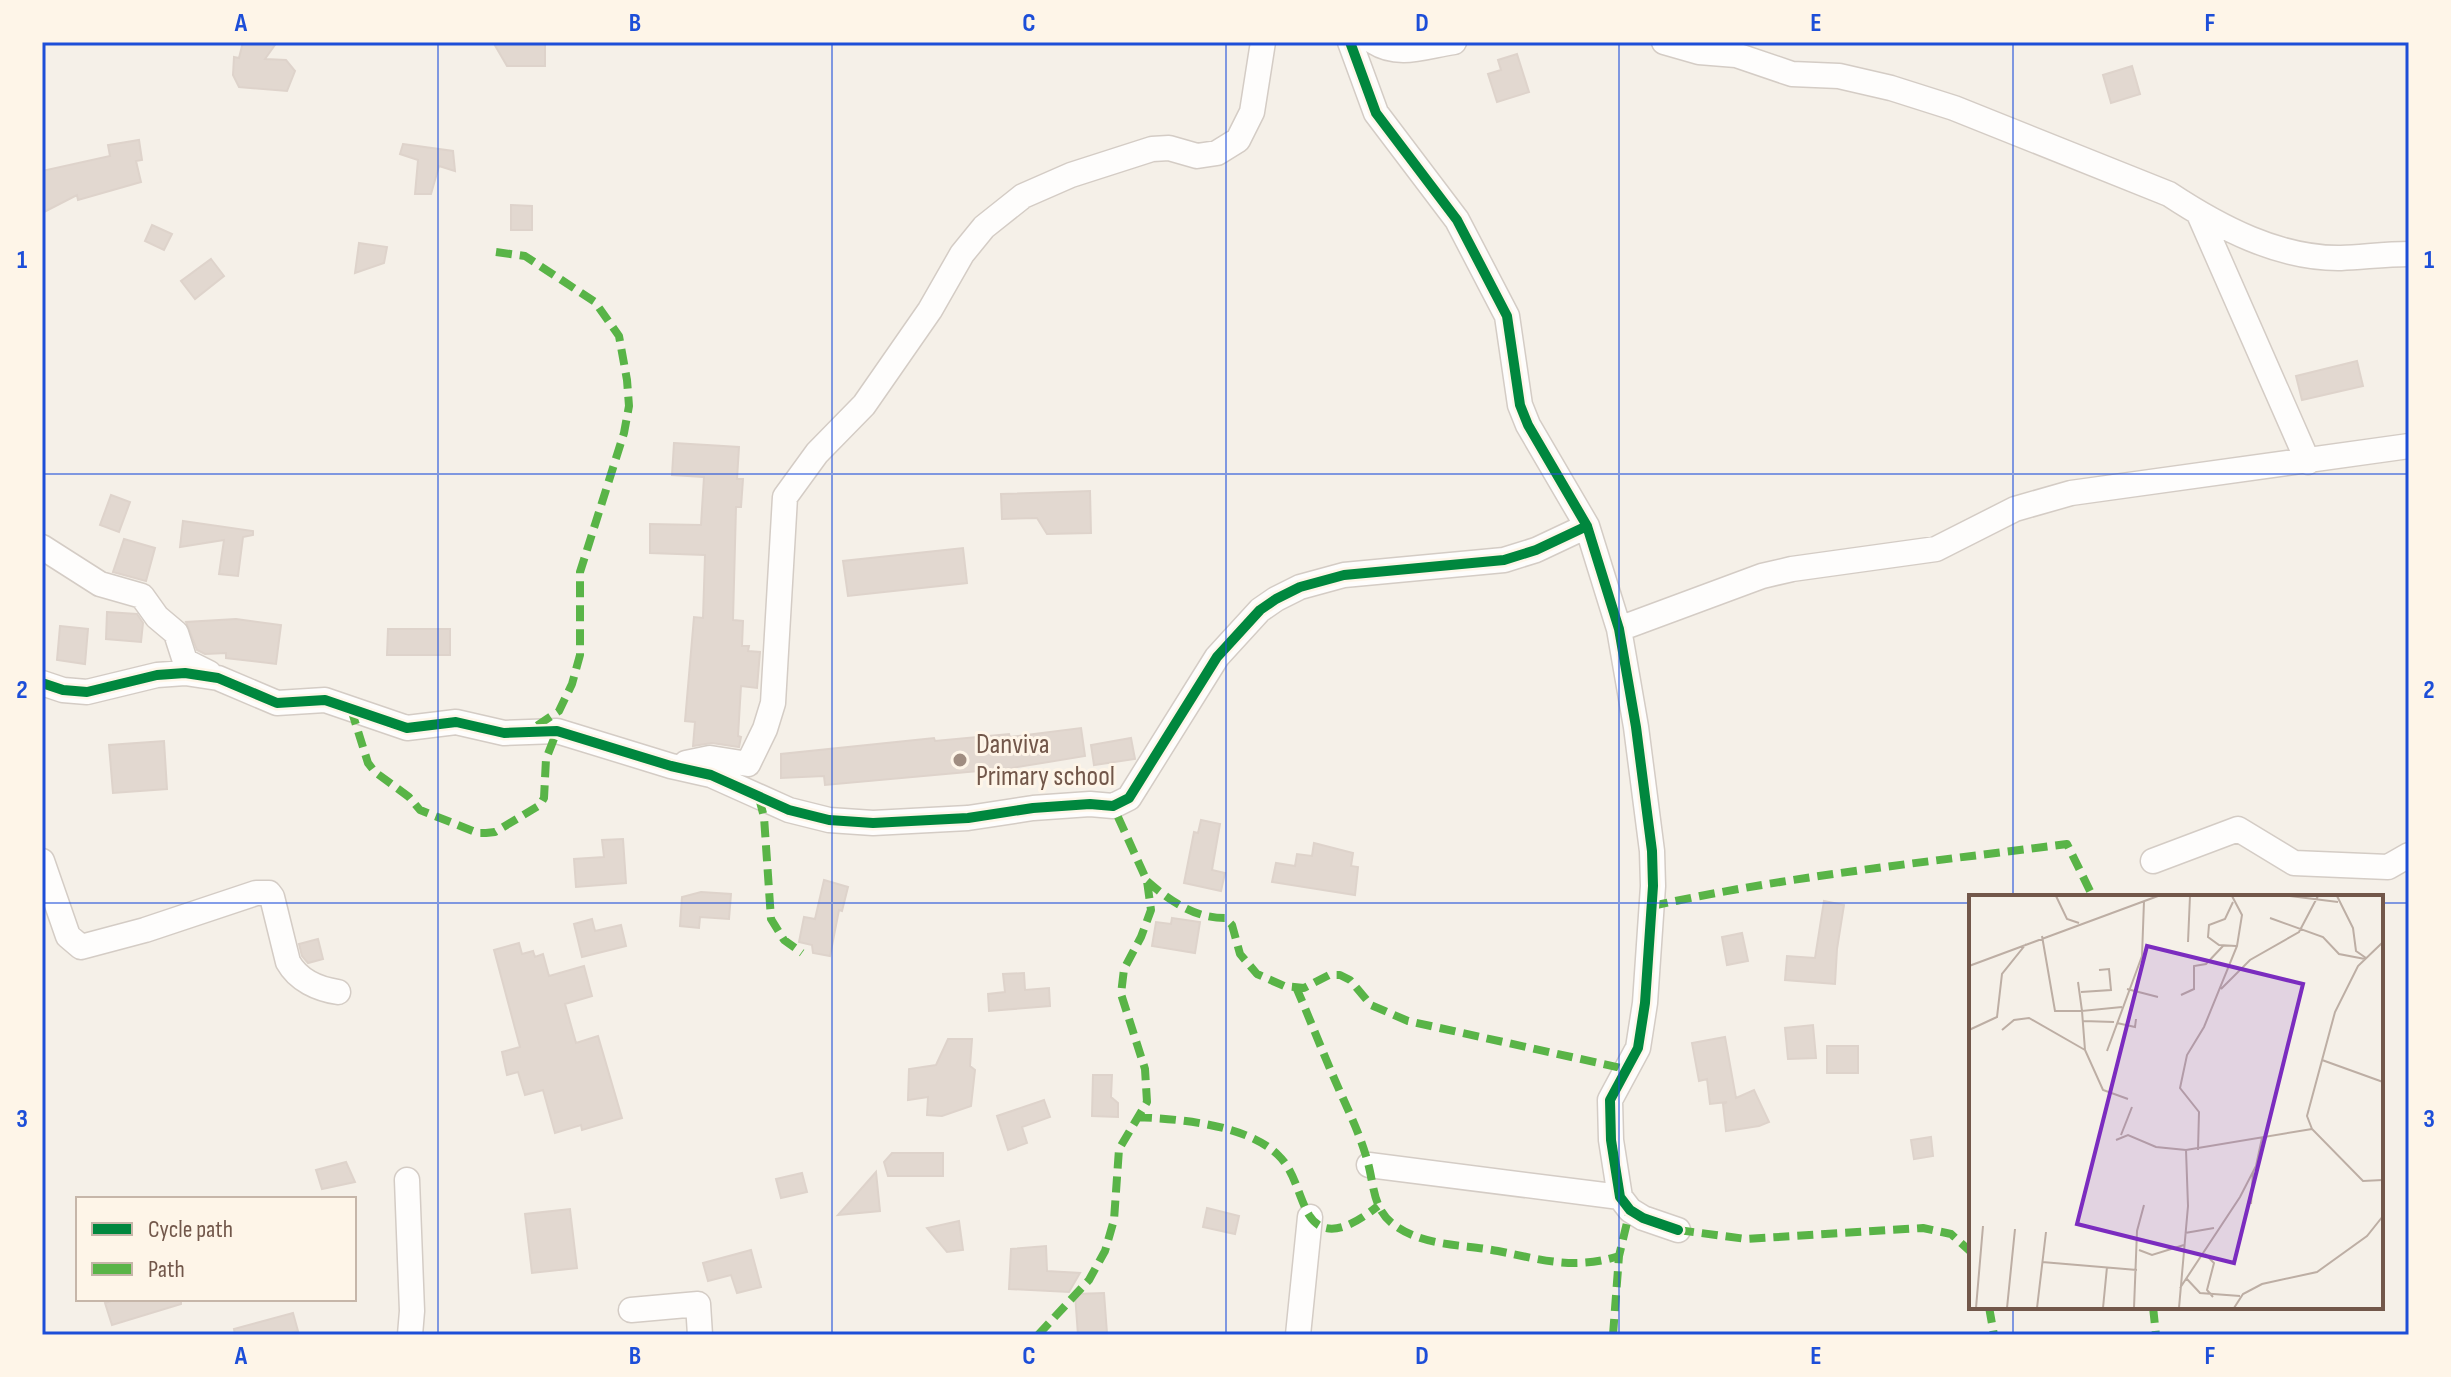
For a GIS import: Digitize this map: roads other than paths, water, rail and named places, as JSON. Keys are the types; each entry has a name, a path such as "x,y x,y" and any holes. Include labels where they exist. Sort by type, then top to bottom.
{"street":[{"path":"671,766 710,758 748,764 765,729 773,703 785,497 817,453 864,405 930,310 962,254 984,227 1023,196 1116,159 1160,148 1197,156 1217,153 1238,140 1252,112 1263,42"},
{"path":"1350,42 1376,113 1457,220 1501,304 1512,338 1520,405 1528,425 1587,526 1619,629 1638,742 1652,851 1653,886 1645,1003 1638,1048 1613,1092 1608,1109 1620,1197 1630,1210 1643,1218 1678,1230"},
{"path":"1374,42 1388,50 1402,51 1454,42"},
{"path":"1664,42 1690,50 1736,55 1792,74 1839,76 1954,108 2169,194 2199,214 2256,241 2294,252 2339,258 2409,254"},
{"path":"2199,214 2308,462"},
{"path":"1619,629 1762,576 1936,549 2015,509 2071,493 2407,451"},
{"path":"42,547 100,584 142,596 157,617 176,633 185,661 271,701 325,700 407,728 456,722 504,733 557,731 711,775 789,810 829,820 873,823 968,818 1033,808 1119,805 1129,798 1217,657 1260,610 1276,599 1300,587 1344,575 1504,560 1536,550 1587,526"},
{"path":"42,683 63,690 87,692 157,675 185,673 218,678"},
{"path":"2153,861 2238,829 2294,863 2388,867 2409,855"},
{"path":"42,861 68,936 75,944 85,946 106,942 263,891 272,897 288,962 294,971 325,990 338,992"},
{"path":"1369,1165 1620,1197"},
{"path":"407,1180 412,1311 410,1335"},
{"path":"1298,1335 1310,1217"},
{"path":"631,1310 698,1304 700,1335"}],"place":[{"name":"Danviva Primary school","path":"960,760"}]}
